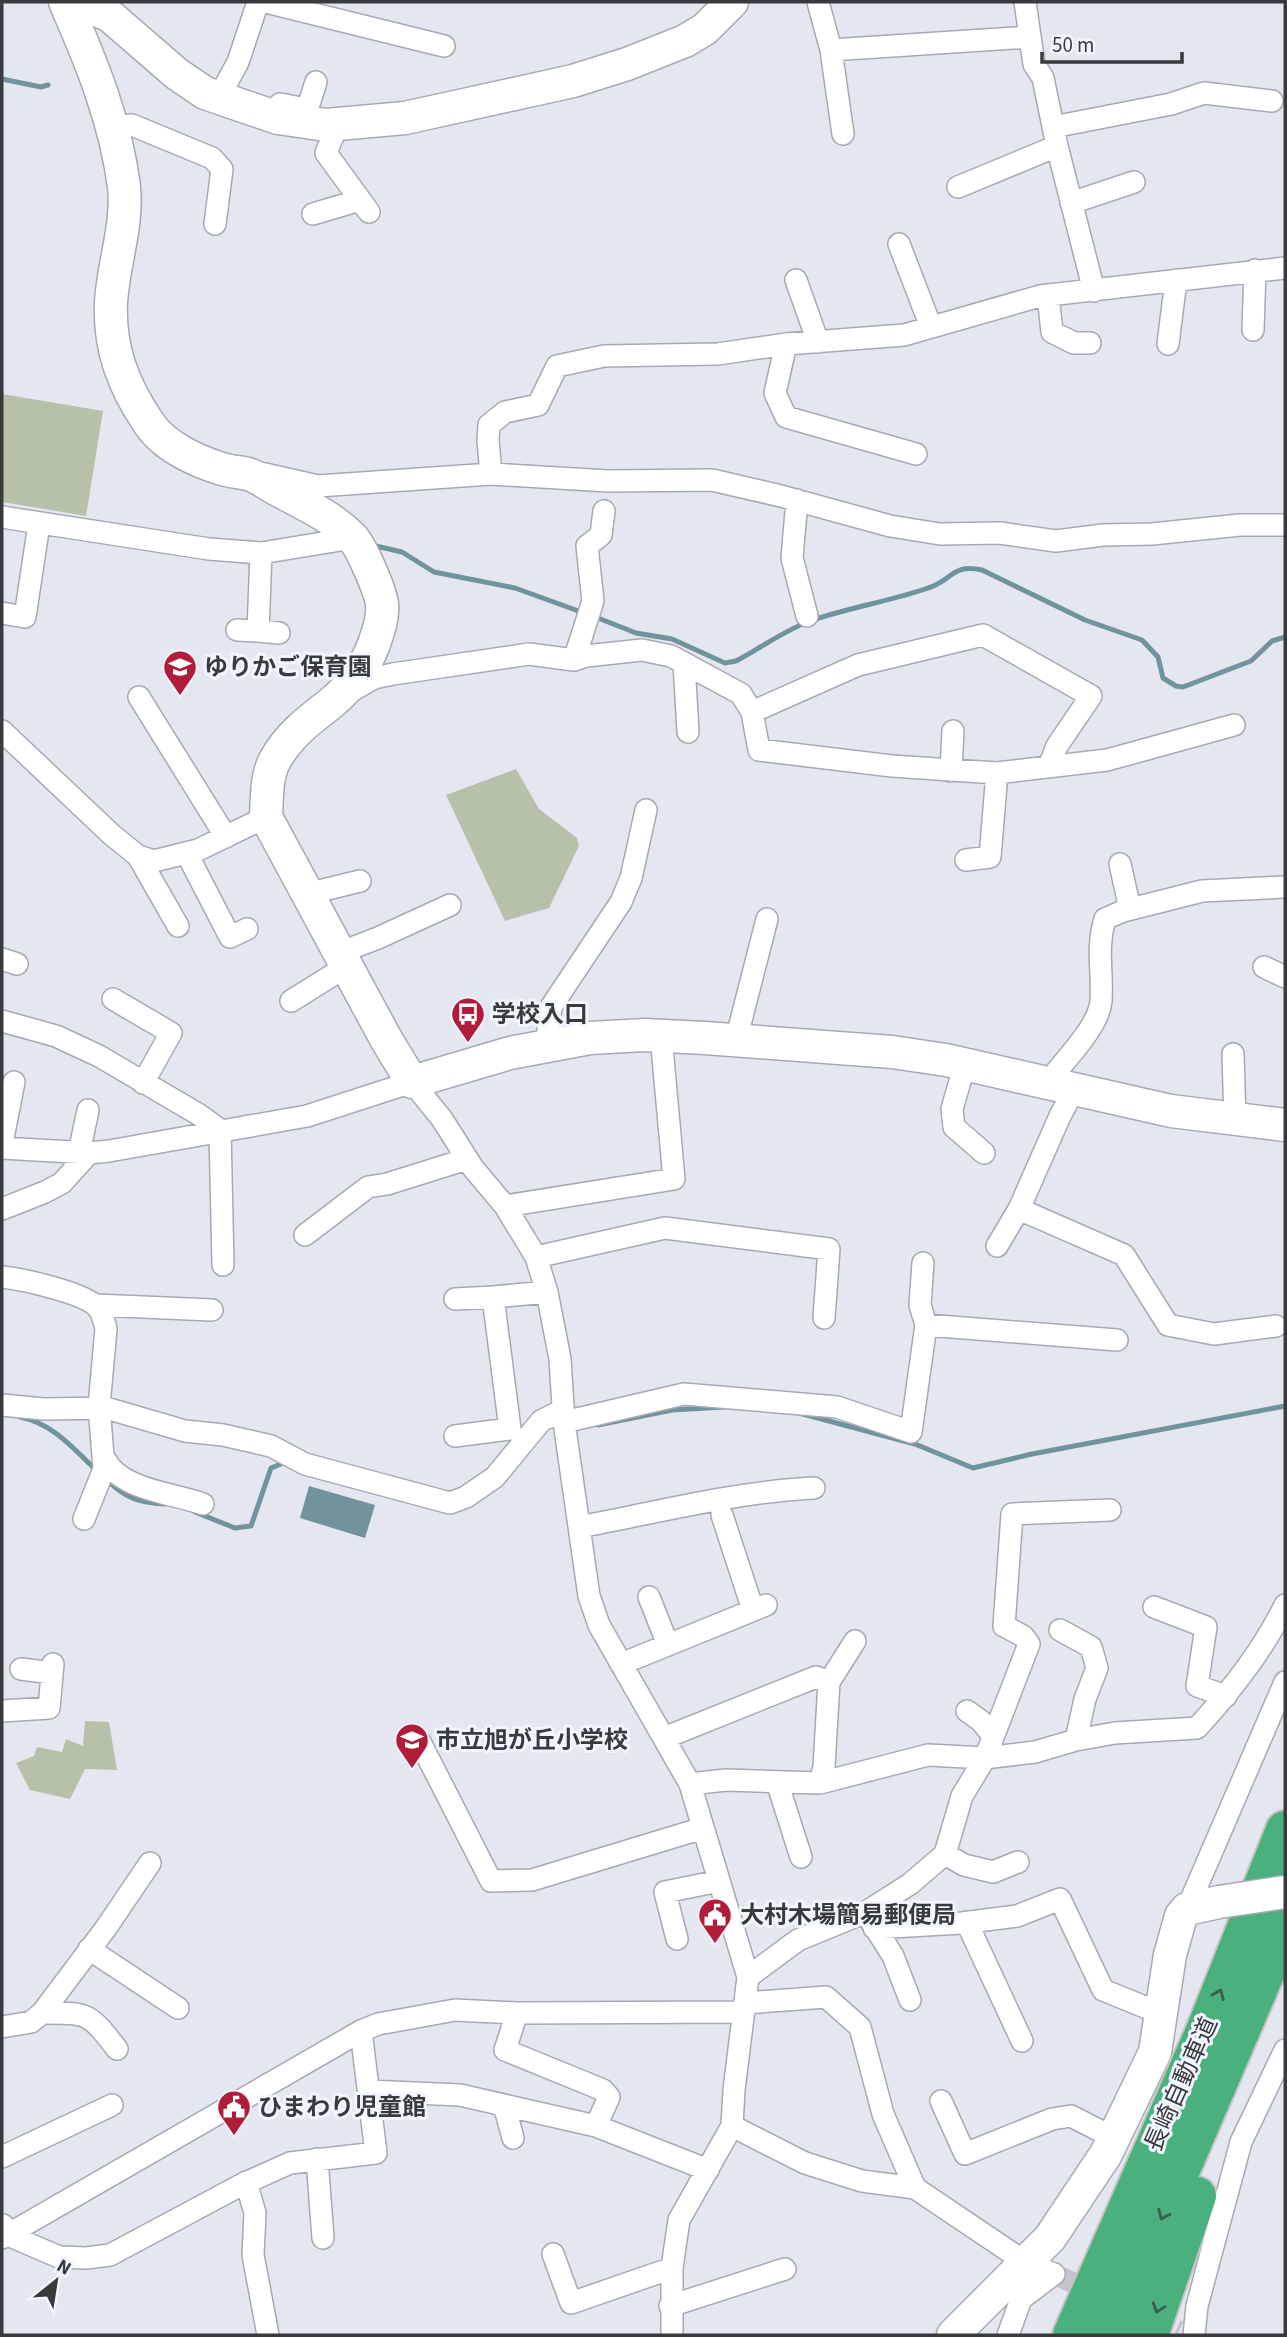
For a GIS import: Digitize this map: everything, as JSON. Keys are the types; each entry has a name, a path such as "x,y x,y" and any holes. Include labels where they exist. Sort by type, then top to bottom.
{"highway":[{"name":"長崎自動車道","path":"1072,2335 1205,2031 1285,1830"},
{"name":"長崎自動車道","path":"1110,2335 1285,1927"},
{"path":"1178,2334 1285,1942"},
{"path":"1060,2335 1099,2252 1134,2192"}],"street":[{"path":"65,2 91,61 112,127 124,186 125,212 111,303 115,349 123,380 149,425 166,441 194,458 225,470 271,474 318,486 491,474 608,481 712,480 890,526 940,534 1000,533 1056,541 1240,525 1285,525"},
{"path":"80,2 110,16 177,74 205,93 278,118 326,125 405,118 573,81 627,64 685,41 705,29 732,2"},
{"path":"232,102 238,62 258,2"},
{"path":"266,2 443,46"},
{"path":"818,2 831,50 843,134"},
{"path":"1026,2 1034,64 1043,78 1094,291"},
{"path":"831,50 1029,37"},
{"path":"232,102 254,99 301,108 309,104 316,82"},
{"path":"958,187 1055,136 1204,93 1272,101"},
{"path":"313,214 364,206 326,153 338,124"},
{"path":"112,127 132,125 212,158 222,169 215,224"},
{"path":"1071,203 1134,183"},
{"path":"899,244 931,327"},
{"path":"491,474 489,425 505,412 538,405 557,366 604,356 718,354 786,344 904,335 1048,295 1285,268"},
{"path":"1253,330 1255,270"},
{"path":"796,280 818,342"},
{"path":"1168,344 1176,280"},
{"path":"1048,295 1052,332 1074,343 1090,343"},
{"path":"786,344 775,393 786,417 916,454"},
{"path":"250,474 316,510 353,538 376,582 382,606 380,628 372,651 355,679 331,703"},
{"path":"797,500 792,558 807,616"},
{"path":"574,660 593,601 587,545 601,535 604,511"},
{"path":"2,517 209,549 261,553 353,538"},
{"path":"2,613 25,617 39,524"},
{"path":"237,630 269,632 261,553"},
{"path":"752,712 858,665 983,635 1091,696 1057,746 1049,766"},
{"path":"672,2335 671,2268 679,2220 732,2126 733,2090 748,1977 690,1784 599,1625 589,1596 564,1416 560,1359 547,1292 536,1257 505,1206 467,1159 442,1119 412,1082 266,817 268,788 274,762 292,735 306,721 374,678 529,654 574,660 586,656 642,650 671,656 741,694 752,712 759,750 951,771 997,773 1107,760 1234,724"},
{"path":"684,663 688,732"},
{"path":"139,697 226,837"},
{"path":"2,731 112,835 138,856 178,926"},
{"path":"951,771 953,731"},
{"path":"966,860 990,857 997,773"},
{"path":"546,1046 551,1007 621,902 631,878 646,810"},
{"path":"138,856 154,861 187,854 266,817"},
{"path":"187,854 231,937"},
{"path":"1120,864 1130,909"},
{"path":"307,894 360,881"},
{"path":"997,1246 1019,1209 1060,1116 1060,1086 1101,1003 1099,938 1105,919 1130,909 1202,891 1285,887"},
{"path":"291,1001 343,959 378,938 450,905"},
{"path":"736,1040 767,919"},
{"path":"1264,967 1285,977"},
{"path":"113,999 171,1033 143,1083"},
{"path":"2,1021 56,1036 99,1056 198,1114 220,1130"},
{"path":"505,1206 674,1179 661,1036"},
{"path":"2,1148 84,1153 307,1116 510,1053 590,1038 661,1036 892,1052 965,1064 1171,1111 1285,1125"},
{"path":"1233,1054 1235,1120"},
{"path":"965,1064 952,1110 954,1127 984,1153"},
{"path":"2,1143 14,1082"},
{"path":"2,1209 62,1183 84,1153 88,1110"},
{"path":"220,1130 223,1265"},
{"path":"305,1235 368,1187 387,1184 467,1159"},
{"path":"1019,1209 1124,1255 1168,1325 1214,1334 1276,1326"},
{"path":"536,1257 665,1228 829,1249 824,1318"},
{"path":"2,1405 43,1409 99,1406 185,1431 223,1435 271,1446 305,1464 450,1503 466,1497 495,1477 541,1421 684,1394 837,1407 911,1432 926,1325 920,1305 923,1263"},
{"path":"2,1277 67,1291 96,1305 212,1310"},
{"path":"455,1299 547,1292"},
{"path":"455,1436 510,1429 492,1297"},
{"path":"84,1519 102,1470 99,1406 106,1329 104,1317 96,1305"},
{"path":"926,1325 1117,1340"},
{"path":"102,1470 110,1470 145,1489 181,1496 203,1504"},
{"path":"580,1527 710,1501 781,1490 814,1488"},
{"path":"870,1920 945,1854 962,1796 985,1758 1029,1644 1023,1636 1004,1626 1012,1514 1110,1510"},
{"path":"621,1664 760,1608 722,1515"},
{"path":"649,1597 668,1645"},
{"path":"690,1784 726,1780 820,1783 928,1755 985,1758 1035,1752 1076,1740 1115,1733 1197,1728 1226,1696 1256,1656 1285,1605"},
{"path":"1154,1607 1206,1627 1197,1686 1226,1696"},
{"path":"1060,1630 1091,1647 1097,1668 1085,1699 1076,1740"},
{"path":"820,1783 824,1767 829,1682 855,1641"},
{"path":"2,1711 49,1708 53,1668 21,1670"},
{"path":"664,1738 816,1677 829,1682"},
{"path":"953,2335 1050,2238 1106,2154 1155,2052 1170,1955 1181,1916 1187,1909 1285,1682"},
{"path":"967,1711 981,1721 993,1737"},
{"path":"419,1742 491,1881 532,1880 703,1828"},
{"path":"777,1782 801,1857"},
{"path":"945,1854 964,1865 993,1872 1018,1862"},
{"path":"2,2027 31,2022 42,2013 150,1863"},
{"path":"677,1939 665,1892 719,1881"},
{"path":"1187,1909 1285,1892"},
{"path":"748,1977 798,1940 870,1920 967,1923 1017,1916 1060,1899 1103,1990 1162,2014"},
{"path":"870,1920 893,1955 910,2000"},
{"path":"967,1923 1022,2041"},
{"path":"89,1950 178,2008"},
{"path":"4,2232 361,2031 377,2024 456,2010 517,2013 745,2007 826,1997 860,2028 883,2114 915,2188"},
{"path":"42,2013 79,2013 88,2016 117,2049"},
{"path":"517,2013 505,2050 603,2090 609,2097 596,2126"},
{"path":"4,2232 60,2257 110,2255 246,2182 290,2163 376,2153 361,2031"},
{"path":"1178,2334 1197,2306 1241,2142 1285,2050"},
{"path":"369,2091 460,2095 596,2126 708,2170"},
{"path":"942,2101 965,2154 1052,2119 1071,2116 1114,2138"},
{"path":"2,2157 112,2105"},
{"path":"504,2105 513,2138"},
{"path":"732,2126 804,2163 862,2181 915,2188 1025,2262 1054,2274 1021,2299 1008,2335"},
{"path":"317,2159 323,2238"},
{"path":"246,2182 255,2213 253,2255 268,2335"},
{"path":"553,2254 571,2303 671,2268"},
{"path":"670,2306 785,2269"}],"green space":[{"path":"2,394 103,411 86,516 2,502"},
{"path":"516,769 539,809 577,838 579,846 549,908 505,921 446,795"},
{"path":"85,1721 109,1722 117,1770 85,1769 70,1799 30,1790 16,1763 34,1756 37,1747 62,1752 66,1739 83,1746"}],"water":[{"path":"309,1486 375,1505 365,1538 300,1518"}],"waterway":[{"path":"2,79 41,87 48,85"},
{"path":"376,546 402,552 434,572 515,588 584,613"},
{"path":"593,616 636,633 672,639 725,663 736,661 803,624 928,588 958,571 972,568 982,570 1085,620 1142,640 1158,657 1163,678 1176,686 1183,687 1251,661 1272,641 1285,637"},
{"path":"799,1413 915,1444 973,1468 1032,1454 1285,1406"},
{"path":"598,1425 672,1410 724,1407"},
{"path":"20,1417 52,1431 96,1470"},
{"path":"195,1512 235,1528 251,1526 271,1468 286,1462"},
{"path":"106,1479 133,1498 165,1504"}],"tunnel":[{"path":"1054,2274 1100,2295"},
{"path":"1148,2317 1179,2331"}],"place":[{"name":"ゆりかご保育園","path":"180,697"},
{"name":"学校入口","path":"468,1044"},
{"name":"市立旭が丘小学校","path":"412,1770"},
{"name":"大村木場簡易郵便局","path":"715,1945"},
{"name":"ひまわり児童館","path":"234,2137"}]}
